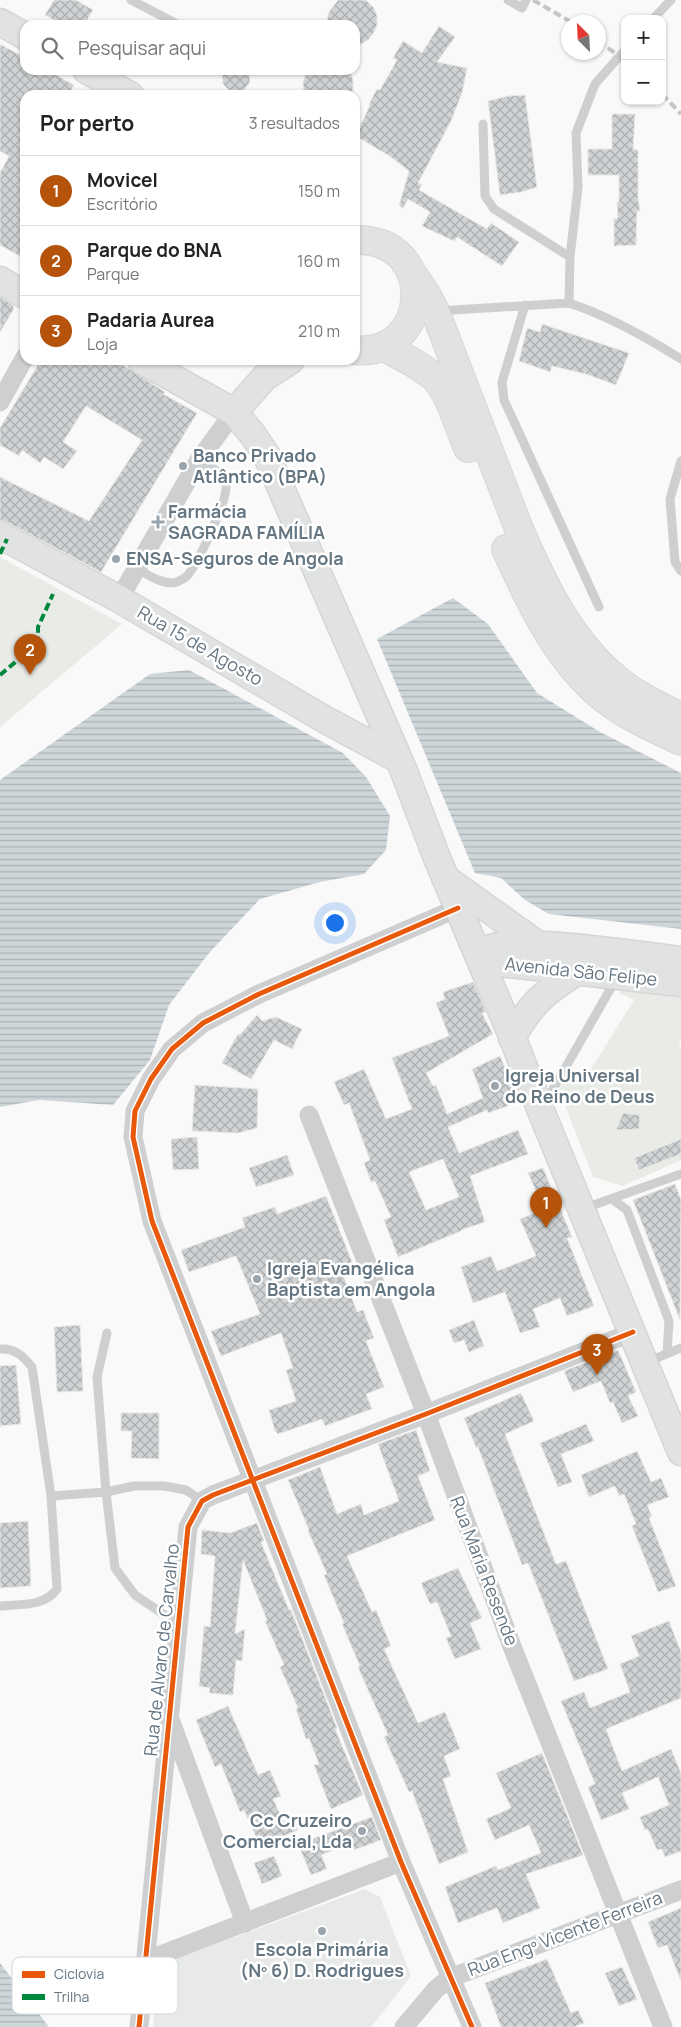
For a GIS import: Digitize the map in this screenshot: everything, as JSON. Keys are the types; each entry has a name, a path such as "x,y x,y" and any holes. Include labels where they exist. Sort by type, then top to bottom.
{"main road":[{"path":"0,22 20,33"},
{"path":"95,75 121,90"},
{"path":"360,229 396,252 405,261 435,311 518,530 534,565 559,611 579,640 602,666 626,687 654,704 681,717"},
{"path":"360,240 369,240 385,245"},
{"path":"360,350 383,346 398,336 409,323 416,306 416,288 413,275"},
{"path":"0,280 20,292"},
{"path":"383,346 419,366 435,378 447,397 517,572 541,621 561,652 585,682 613,704 641,722 681,741"},
{"path":"150,365 234,412 267,456 398,759 633,1332 656,1358 681,1452"},
{"path":"234,412 271,368"},
{"name":"Rua 15 de Agosto","path":"0,535 119,599 316,714 398,759"},
{"path":"444,875 537,944"},
{"name":"Avenida São Felipe","path":"480,959 488,949 501,946 537,944 681,960"},
{"name":"Avenida São Felipe","path":"480,959 681,983"},
{"path":"512,1038 525,1015 549,989 578,971"}],"street":[{"path":"0,402 21,365"},
{"path":"119,599 138,569 199,460 234,412"},
{"path":"458,908 259,994 203,1023 172,1049 151,1079 135,1111 133,1137 152,1221 401,1862 472,2027"},
{"name":"Rua Maria Resende","path":"309,1115 426,1414 514,1649 663,2027"},
{"path":"202,1501 633,1332"},
{"name":"Rua de Alvaro de Carvalho","path":"145,1957 188,1528 202,1501"},
{"path":"170,1716 245,1923"},
{"path":"156,1957 401,1862"},
{"name":"Rua Engº Vicente Ferreira","path":"450,1978 681,1890"},
{"path":"404,2027 436,1989 450,1978"},
{"name":"Rua de Alvaro de Carvalho","path":"139,2027 140,2014"}],"lane":[{"path":"131,0 169,20"},
{"path":"508,0 522,8 526,0"},
{"path":"657,15 671,0"},
{"path":"569,303 570,257 578,188 576,133 595,84 621,55"},
{"path":"483,124 485,196 494,209 570,257"},
{"path":"435,311 569,303 626,327 681,359"},
{"path":"525,305 502,382 504,400 599,607"},
{"path":"138,569 158,580 175,583 186,577 213,527 224,501 226,484 218,472 199,460"},
{"path":"681,461 670,499 675,562 681,570"},
{"path":"541,1111 619,975"},
{"path":"582,1210 681,1174"},
{"path":"612,1199 627,1210 670,1321 656,1358"},
{"path":"107,1332 97,1378 106,1492 115,1568 135,1595 178,1624"},
{"path":"656,1358 681,1348"},
{"path":"0,1349 9,1349 23,1356 32,1368 51,1496 57,1589 52,1596 42,1602 0,1606"},
{"path":"51,1496 106,1492 134,1486 164,1486 186,1490 202,1501"}],"shaded area":[{"path":"0,557 122,624 0,727"},
{"path":"453,598 488,624 537,693 600,732 681,773 681,929 549,914 525,900 501,878 475,873 377,639"},
{"path":"189,670 343,753 366,777 390,816 386,850 364,874 320,882 260,899 209,953 169,1005 150,1060 113,1105 39,1100 0,1107 0,780 150,674"},
{"path":"628,986 681,993 681,1040 679,1044 681,1050 681,1160 623,1186 593,1177 559,1090 572,1069 586,1077 634,1000 619,993"},
{"name":"Escola Primária (Nº 6) D. Rodrigues","path":"365,1889 380,1897 411,1976 371,2027 153,2027 154,2014 178,2014 178,1958"},
{"path":"0,1963 12,1979 12,2014 39,2014 49,2027 0,2027"}],"building":[{"path":"54,0 76,0 93,10 87,20 54,20 45,15"},
{"path":"338,0 366,0 374,8 377,16 377,25 369,39 360,45 360,20 327,20 329,12"},
{"path":"439,26 455,37 437,62 467,68 462,93 451,121 418,183 422,185 419,190 487,229 491,223 519,242 502,266 457,237 454,241 422,226 430,212 408,199 403,208 399,206 409,171 391,157 360,138 360,127 369,104 377,89 380,90 397,60 393,58 403,41 422,53"},
{"path":"0,44 20,55 20,75 56,75 74,85 71,90 20,90 20,256 0,245 0,173 9,156 0,151"},
{"path":"222,75 249,75 250,82 244,90 229,90 223,84"},
{"path":"305,75 351,75 353,90 304,90"},
{"path":"525,95 537,187 521,192 500,195 488,101 508,96"},
{"path":"612,114 635,114 633,149 638,150 638,198 640,211 637,211 636,245 614,246 614,219 618,218 619,175 588,175 588,149 612,149"},
{"path":"0,297 13,305 14,309 0,332"},
{"path":"542,324 629,353 616,385 586,374 552,366 550,372 519,361 527,328 540,332"},
{"path":"38,365 123,365 165,392 163,394 197,413 101,572 0,520 0,477 89,521 142,440 86,406 63,442 77,451 63,469 44,457 40,463 22,450 19,456 0,445 0,428"},
{"path":"473,982 486,1012 482,1013 493,1034 426,1073 433,1086 436,1085 447,1114 483,1098 472,1069 500,1056 519,1102 488,1113 487,1110 448,1127 459,1153 518,1130 528,1154 470,1176 485,1222 461,1230 398,1257 384,1220 391,1217 375,1181 371,1182 364,1163 370,1160 349,1103 344,1105 334,1082 364,1069 386,1119 412,1109 392,1058 449,1036 436,1003 445,999 443,992","holes":["443,1159 459,1197 426,1210 409,1172"]},
{"path":"257,1015 262,1021 276,1017 302,1029 292,1049 274,1040 251,1079 222,1063 238,1034 240,1035"},
{"path":"195,1085 258,1089 257,1128 238,1133 192,1131"},
{"path":"623,1113 640,1115 639,1129 616,1130"},
{"path":"197,1137 199,1169 173,1170 171,1139"},
{"path":"681,1139 681,1154 639,1170 634,1158"},
{"path":"287,1155 294,1175 256,1187 249,1168"},
{"path":"543,1168 572,1237 567,1238 594,1306 567,1316 560,1298 533,1309 540,1327 520,1333 505,1292 473,1303 461,1267 491,1256 497,1271 536,1256 520,1219 544,1209 528,1173"},
{"path":"675,1184 681,1200 680,1320 633,1200"},
{"path":"326,1196 354,1267 342,1272 357,1312 363,1310 374,1338 366,1341 384,1387 366,1394 372,1409 325,1426 322,1419 278,1434 275,1431 269,1410 296,1401 286,1370 293,1368 281,1333 221,1356 211,1331 260,1314 236,1256 189,1272 181,1250 245,1227 242,1218 275,1207 277,1214"},
{"path":"474,1320 484,1346 469,1352 464,1340 454,1343 449,1330"},
{"path":"80,1325 83,1391 57,1392 54,1327"},
{"path":"618,1350 636,1392 628,1396 638,1416 622,1423 613,1402 610,1403 601,1381 573,1392 564,1371"},
{"path":"16,1365 21,1424 0,1426 0,1366"},
{"path":"521,1393 534,1421 505,1434 556,1564 566,1561 608,1669 574,1681 528,1563 522,1565 478,1447 476,1447 464,1418"},
{"path":"121,1413 159,1413 159,1459 131,1458 132,1431 121,1431"},
{"path":"586,1424 594,1441 561,1454 572,1482 558,1487 540,1443"},
{"path":"416,1430 430,1471 418,1476 435,1520 347,1556 372,1612 376,1610 391,1646 384,1649 418,1723 445,1712 460,1749 444,1756 451,1776 443,1779 468,1852 439,1864 412,1791 409,1792 384,1737 388,1735 358,1667 360,1666 324,1575 327,1574 288,1480 320,1467 337,1514 361,1504 364,1515 399,1501 378,1444"},
{"path":"637,1451 651,1482 661,1478 669,1497 647,1505 652,1516 649,1518 676,1586 658,1592 632,1526 636,1524 624,1494 619,1496 615,1486 589,1497 581,1475"},
{"path":"28,1521 31,1586 0,1588 0,1523"},
{"path":"257,1523 264,1541 261,1542 289,1610 291,1610 337,1728 335,1729 363,1795 331,1809 314,1765 319,1764 309,1738 306,1739 296,1709 298,1708 280,1667 284,1665 265,1621 267,1620 243,1560 235,1634 245,1629 242,1661 236,1660 233,1695 209,1693 210,1688 199,1686 204,1626 210,1627 215,1556 201,1554 202,1530 230,1533"},
{"path":"458,1568 482,1618 470,1623 481,1649 455,1659 446,1638 451,1636 437,1602 430,1604 421,1583"},
{"path":"669,1621 681,1652 681,1698 606,1729 622,1771 671,1749 681,1773 681,1851 665,1857 662,1849 657,1850 648,1829 645,1830 640,1817 669,1805 658,1777 622,1793 629,1809 601,1820 588,1787 595,1784 561,1701 584,1692 590,1708 630,1692 620,1664 639,1656 631,1636"},
{"path":"228,1706 258,1775 270,1770 281,1796 273,1799 284,1822 293,1818 298,1830 260,1846 244,1810 240,1812 221,1764 215,1767 196,1720"},
{"path":"542,1753 583,1855 526,1874 540,1908 503,1923 497,1908 458,1923 445,1887 496,1866 498,1870 541,1853 529,1825 495,1840 486,1819 511,1808 496,1773"},
{"path":"372,1817 381,1840 354,1850 351,1843 321,1855 327,1869 311,1875 298,1844"},
{"path":"274,1856 282,1876 262,1884 254,1863"},
{"path":"681,1908 680,1979 667,1945 658,1948 648,1922"},
{"path":"547,1959 571,2013 578,2010 584,2023 574,2027 501,2027 485,1983"},
{"path":"622,1967 637,1999 619,2006 605,1973"}],"railway":[{"path":"533,0 561,16"},
{"path":"606,47 621,57"},
{"path":"666,98 681,114"}],"marked path":[{"path":"0,554 7,539"},
{"path":"0,675 38,643 38,627 53,594"}],"cycle path":[{"path":"458,908 259,994 203,1023 172,1049 151,1079 135,1111 133,1137 152,1221 401,1862 472,2027"},
{"path":"146,1957 188,1527 202,1501 213,1495 426,1414 633,1332"},
{"path":"139,2027 140,2014"}],"place":[{"name":"Banco Privado Atlântico (BPA)","path":"183,466"},
{"name":"Farmácia SAGRADA FAMÍLIA","path":"158,522"},
{"name":"ENSA-Seguros de Angola","path":"116,559"},
{"name":"Parque do BNA","path":"30,675"},
{"name":"Igreja Universal do Reino de Deus","path":"495,1086"},
{"name":"Movicel","path":"546,1228"},
{"name":"Igreja Evangélica Baptista em Angola","path":"257,1279"},
{"name":"Padaria Aurea","path":"597,1375"},
{"name":"Cc Cruzeiro Comercial, Lda","path":"362,1831"},
{"name":"Escola Primária (Nº 6) D. Rodrigues","path":"322,1931"}]}
